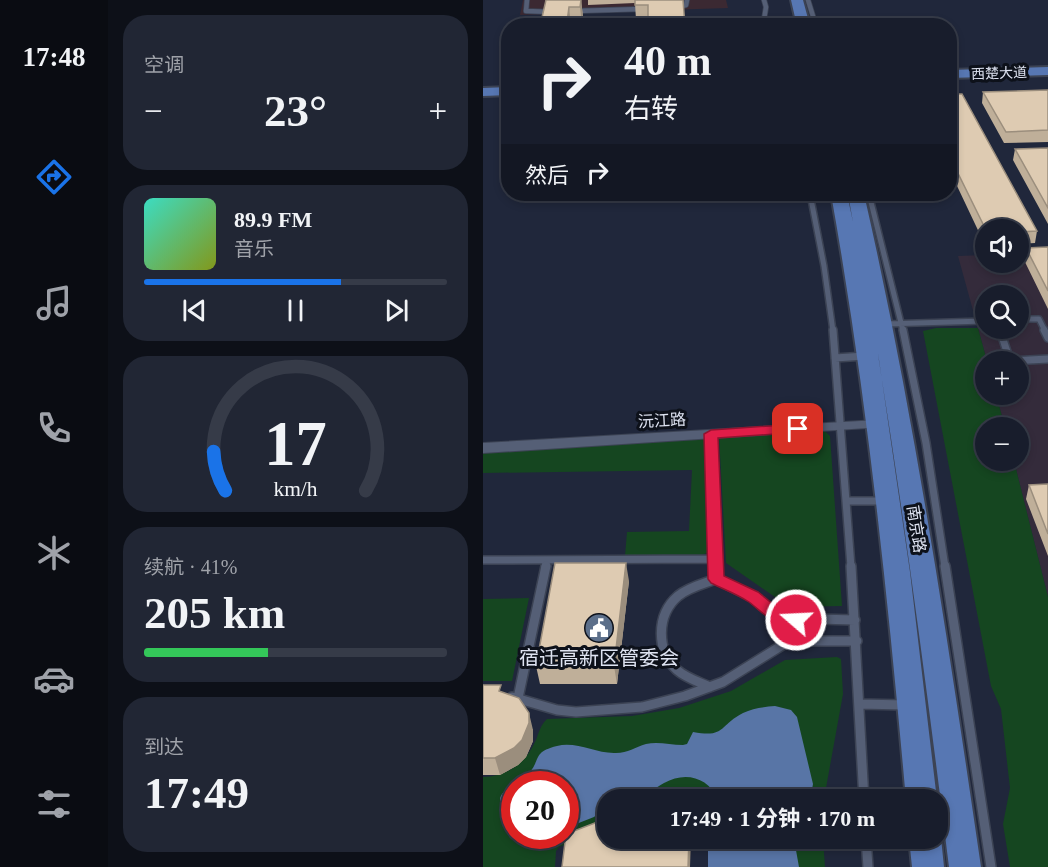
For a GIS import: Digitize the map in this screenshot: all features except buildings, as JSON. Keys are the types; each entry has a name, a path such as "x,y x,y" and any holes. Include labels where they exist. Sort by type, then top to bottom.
{"main road":[{"path":"784,0 790,18"},
{"path":"797,0 802,18"},
{"name":"西楚大道","path":"957,74 1048,71"},
{"path":"483,92 501,91"},
{"name":"南京路","path":"840,201 852,258 878,424 921,789"},
{"name":"南京路","path":"858,201 893,324 900,417 965,867"},
{"path":"926,849 928,867"}],"street":[{"name":"沅江路","path":"483,448 878,424"}],"lane":[{"path":"527,0 526,11 555,12"},
{"path":"578,11 579,0"},
{"path":"666,8 685,6 687,0"},
{"path":"764,0 766,7 764,18"},
{"path":"808,0 814,18"},
{"path":"567,11 644,8"},
{"path":"811,201 827,291 835,358 857,641 864,789"},
{"path":"870,201 893,324 926,443 991,867"},
{"path":"1029,319 1039,319 1048,338"},
{"path":"893,324 975,321"},
{"path":"1003,339 1010,361 1048,359"},
{"path":"835,358 868,356"},
{"path":"711,434 716,579"},
{"path":"847,501 888,501"},
{"path":"483,560 715,559"},
{"path":"518,698 547,560"},
{"path":"710,687 675,669 662,646 661,623 675,599 687,590 716,579 753,597 779,618 855,620"},
{"path":"499,695 518,698 556,710 610,711 656,704 710,687 746,670 781,644 789,641 857,641"},
{"path":"860,704 912,705"},
{"path":"867,849 868,867"}],"shaded area":[{"path":"523,0 726,0 728,8 520,15"},
{"path":"1048,252 1048,597 1016,471 1029,471 1029,417 1002,417 999,405 1029,405 1029,351 984,351 981,339 1029,339 1029,285 975,285 975,318 958,256 975,255 975,273 1029,273 1029,253"}],"green space":[{"path":"936,328 975,328 975,339 981,339 984,351 975,351 975,405 999,405 1002,417 975,417 975,471 1016,471 1048,597 1048,867 1010,867 1003,824 1010,788 1001,709 991,686 923,331"},
{"path":"825,431 830,436 842,606 793,607 785,604 726,563 719,436"},
{"path":"704,437 709,541 707,553 702,555 625,556 627,532 689,531 692,470 483,473 483,450"},
{"path":"529,598 512,681 483,681 483,599"},
{"path":"837,657 841,659 843,694 826,789 597,789 597,833 579,839 579,771 508,771 527,755 547,719 632,716 679,708 731,691 785,660"},
{"path":"500,774 501,849 558,849 555,867 483,867 483,777"},
{"path":"708,849 824,849 825,867 708,867"}],"water":[{"path":"775,706 791,710 797,717 813,784 812,789 711,789 695,778 680,777 655,789 597,789 597,814 579,823 579,771 531,771 540,754 549,748 572,745 616,753 651,743 683,745 687,744 693,732 717,732 743,713"},
{"path":"708,849 796,849 799,867 708,867"}],"place":[{"name":"宿迁高新区管委会","path":"599,628"}],"route":[{"path":"796,620 773,615 753,597 716,579 711,434 798,429"}]}
